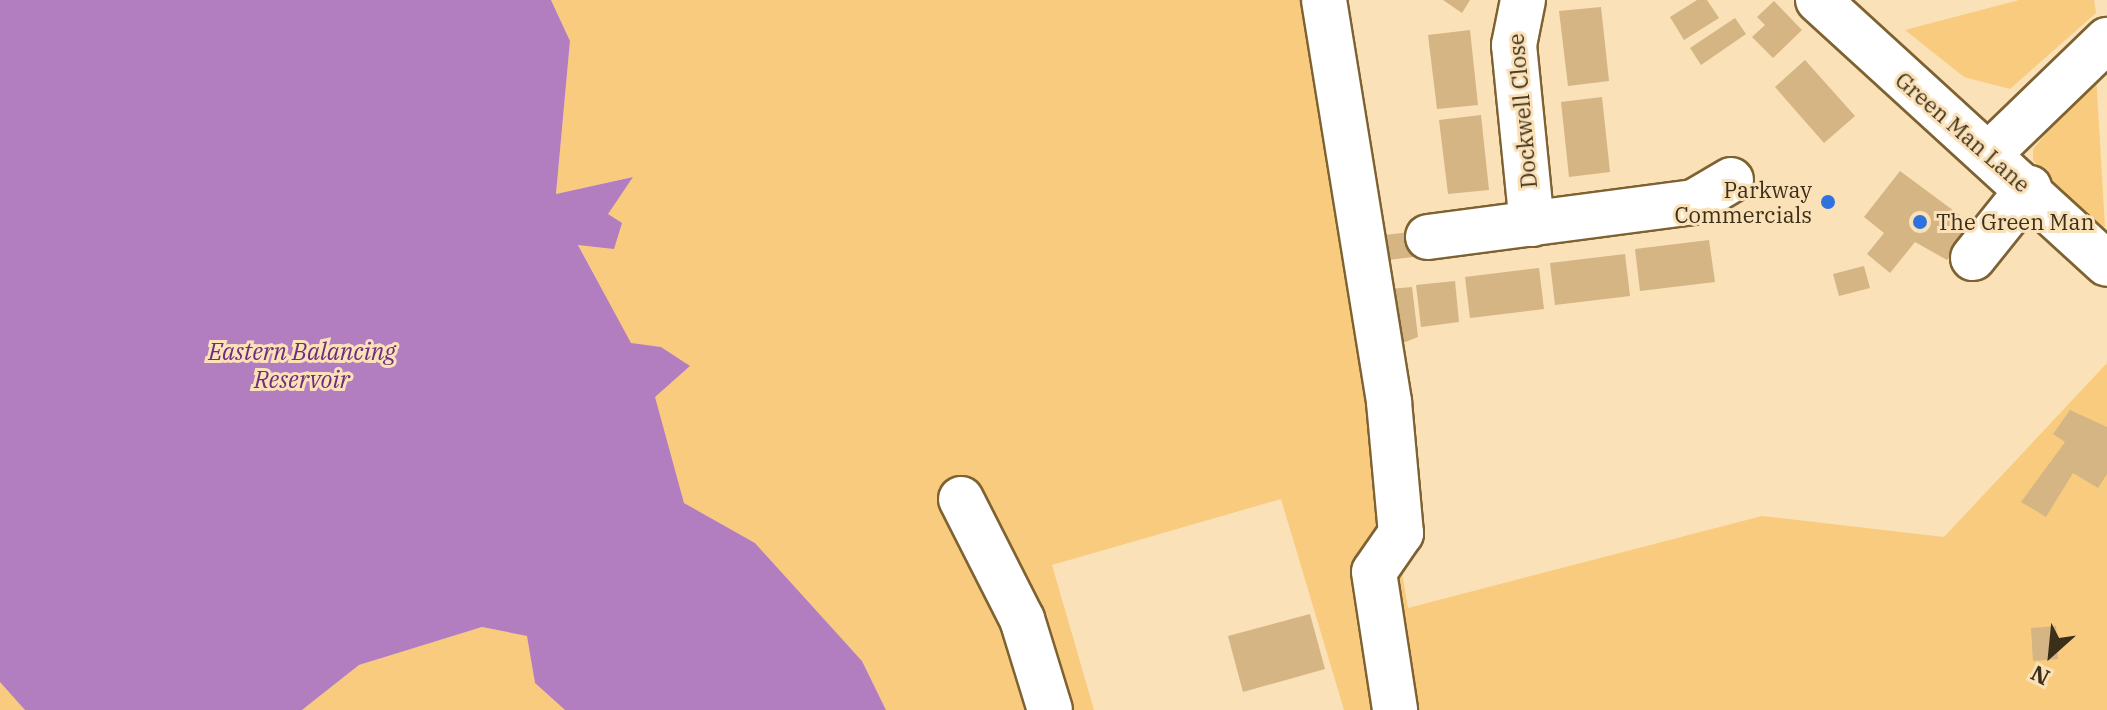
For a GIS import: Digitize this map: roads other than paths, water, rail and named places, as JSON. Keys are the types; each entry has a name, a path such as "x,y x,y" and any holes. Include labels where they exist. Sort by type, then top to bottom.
{"street":[{"path":"1324,0 1389,402 1401,533 1374,572 1395,710"},
{"name":"Dockwell Close","path":"1523,0 1514,45 1532,224"},
{"name":"Green Man Lane","path":"1818,0 2029,188 2107,264"},
{"path":"1990,153 2107,40"},
{"path":"1428,237 1694,202 1731,180"},
{"path":"1973,258 2029,188"},
{"path":"961,499 1022,619 1050,710"}],"water":[{"name":"Eastern Balancing Reservoir","path":"0,0 551,0 570,41 556,194 633,177 608,214 622,223 614,249 578,245 631,343 661,347 690,366 655,397 684,503 755,543 862,661 886,710 565,710 535,683 527,636 482,627 359,665 302,710 25,710 0,682"}],"place":[{"name":"Parkway Commercials","path":"1828,202"},
{"name":"The Green Man","path":"1920,222"}]}
